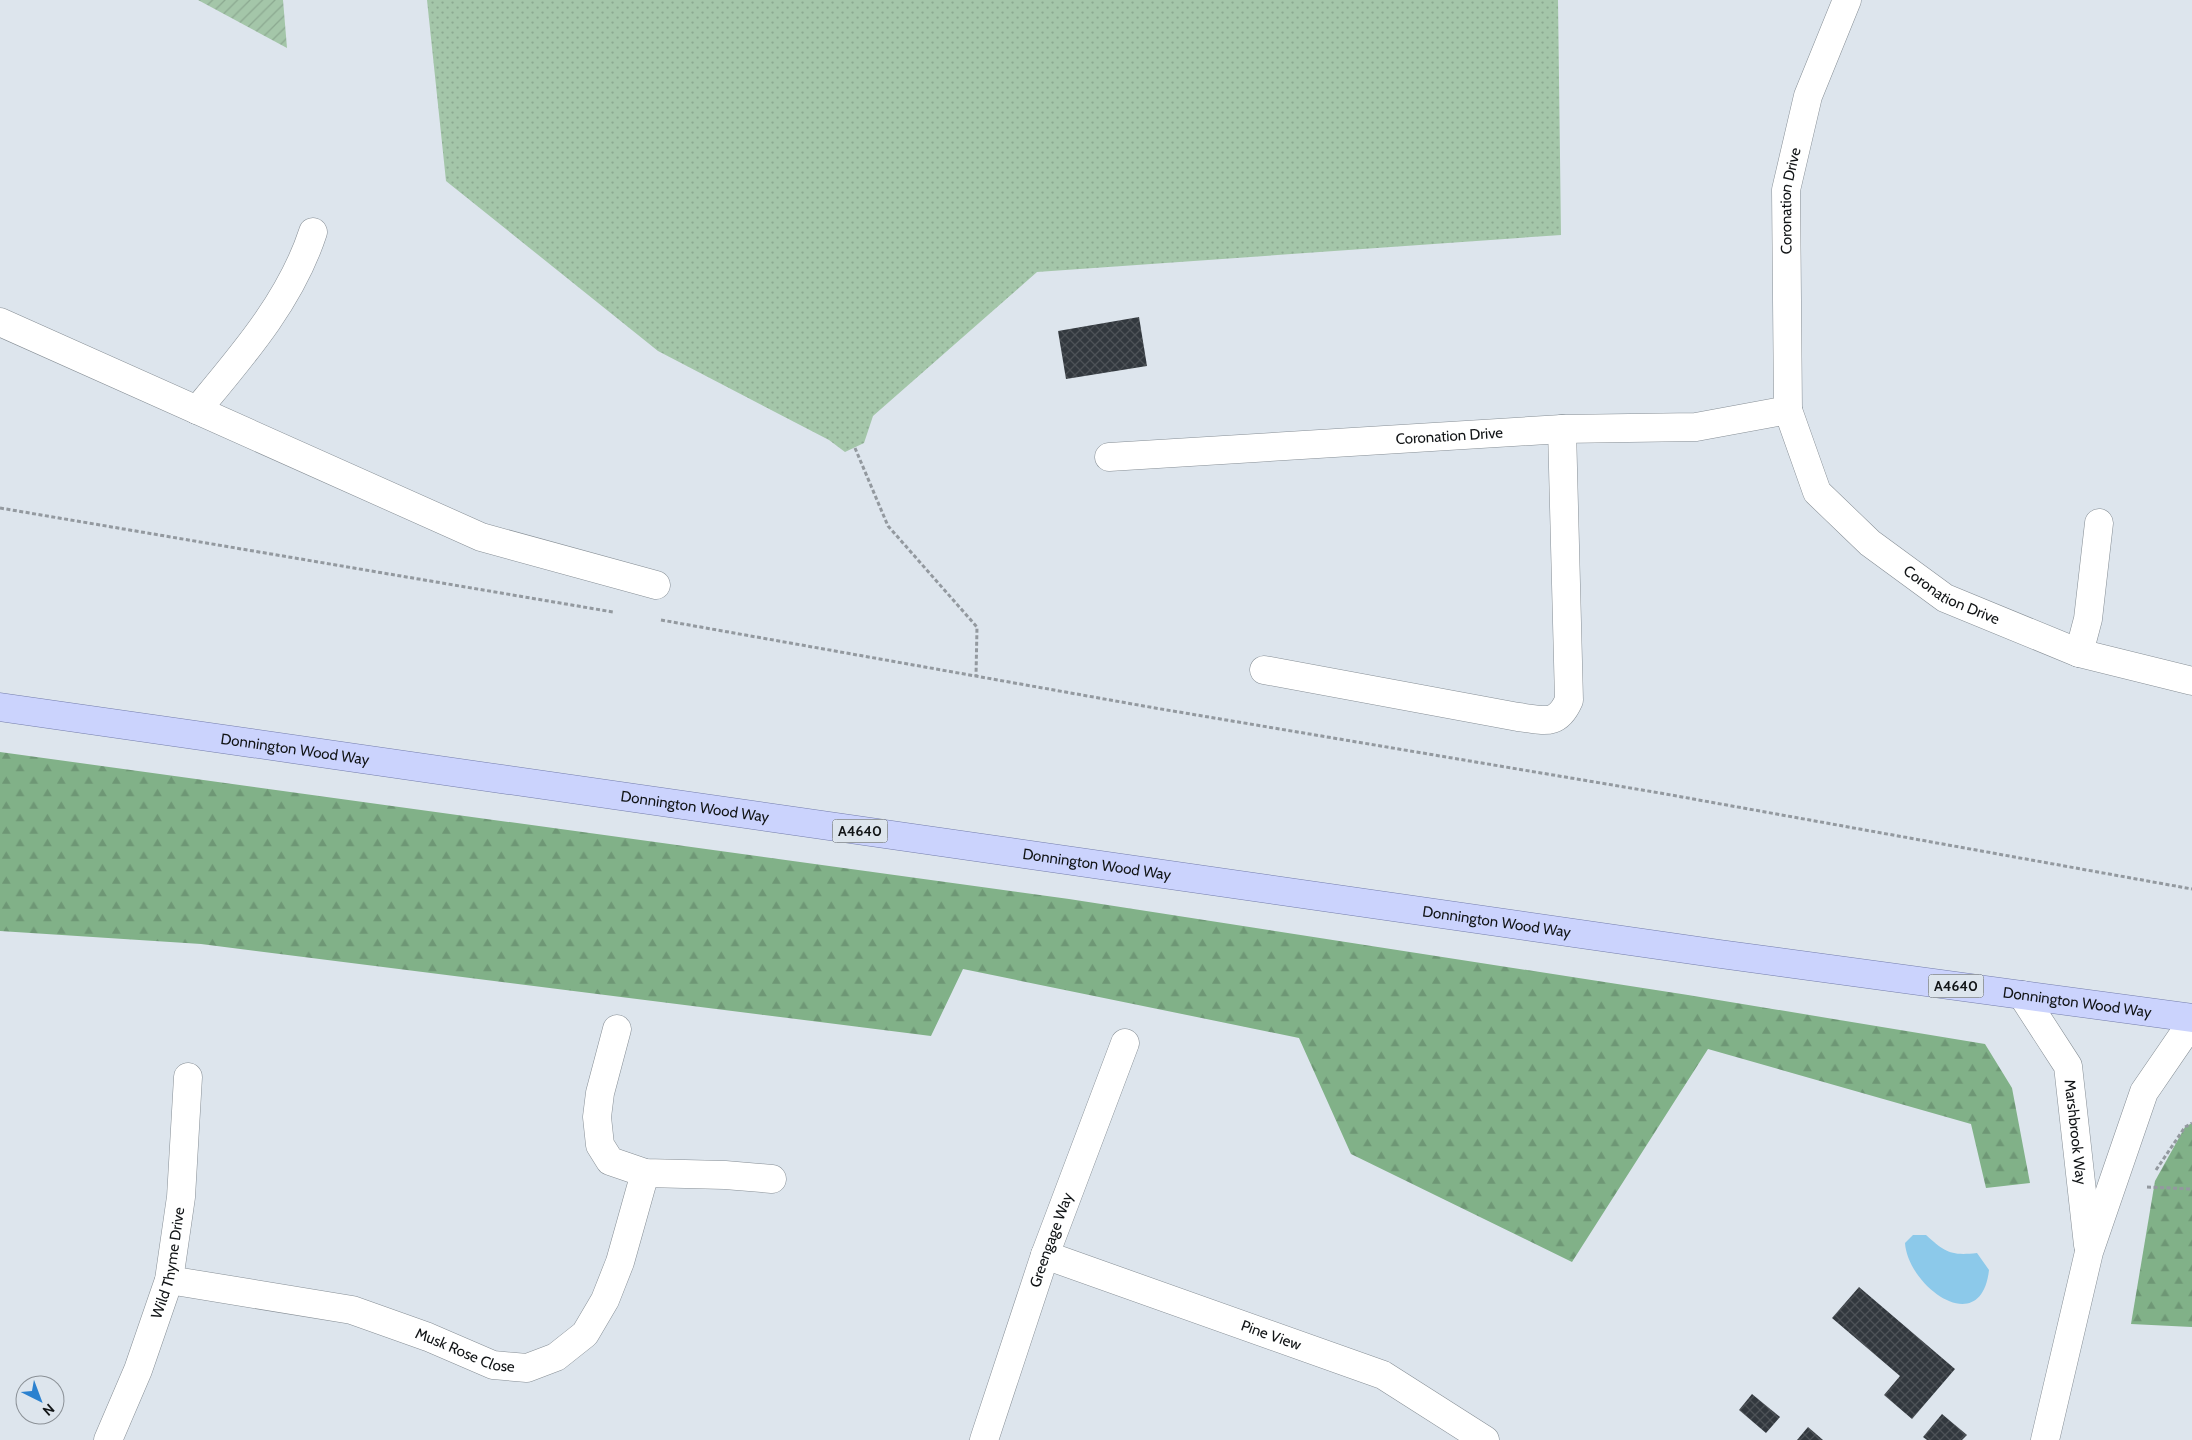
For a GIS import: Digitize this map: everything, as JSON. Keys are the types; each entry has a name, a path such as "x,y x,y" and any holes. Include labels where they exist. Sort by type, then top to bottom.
{"main road":[{"name":"Donnington Wood Way","path":"0,707 2192,1020"}],"street":[{"name":"Coronation Drive","path":"1847,0 1808,96 1786,190 1788,410 1817,492 1870,544 1946,598 2078,653 2192,681"},
{"path":"197,410 257,335 294,280 313,232"},
{"path":"0,322 481,537 656,585"},
{"name":"Coronation Drive","path":"1109,457 1562,429 1696,427 1788,410"},
{"path":"1264,670 1518,718 1550,721 1563,714 1569,700 1562,429"},
{"path":"2078,653 2088,619 2099,523"},
{"name":"Marshbrook Way","path":"2022,995 2068,1066 2089,1252"},
{"name":"Marshbrook Way","path":"2045,1440 2089,1252 2144,1092 2192,1020"},
{"path":"617,1029 600,1093 597,1117 600,1145 610,1160 645,1173 725,1175 772,1179"},
{"name":"Greengage Way","path":"984,1440 1045,1255 1125,1042"},
{"name":"Wild Thyme Drive","path":"108,1440 138,1370 169,1280 181,1197 188,1077"},
{"name":"Musk Rose Close","path":"169,1280 352,1310 428,1337 492,1365 527,1368 556,1358 585,1334 606,1300 620,1262 645,1173"},
{"name":"Pine View","path":"1045,1255 1383,1375 1485,1440"}],"path":[{"path":"855,448 888,526 977,627 976,676"},
{"path":"0,508 614,612"},
{"path":"653,619 1650,792 2192,889"},
{"path":"2155,1172 2185,1127 2192,1123"},
{"path":"2150,1180 2145,1187 2192,1189"}],"green space":[{"path":"198,0 283,0 287,48"},
{"path":"427,0 1558,0 1561,235 1037,272 873,416 864,443 845,452 829,440 658,351 446,181"},
{"path":"0,752 1069,899 1688,995 1985,1044 2012,1088 2030,1183 1986,1188 1971,1124 1708,1049 1572,1262 1351,1154 1299,1038 963,969 931,1036 201,944 0,931"},
{"path":"2192,1123 2192,1327 2131,1324 2155,1181 2185,1127"}],"water":[{"path":"1913,1235 1926,1235 1948,1252 1960,1254 1977,1253 1989,1270 1983,1291 1973,1301 1960,1304 1945,1299 1931,1289 1918,1276 1909,1260 1905,1243"}],"building":[{"path":"1139,317 1147,366 1066,379 1058,331"},
{"path":"1859,1287 1955,1369 1912,1419 1884,1395 1900,1376 1832,1318"},
{"path":"1752,1394 1780,1417 1766,1433 1739,1410"},
{"path":"1942,1414 1967,1435 1962,1440 1927,1440 1923,1437"},
{"path":"1808,1427 1823,1440 1797,1440"}]}
